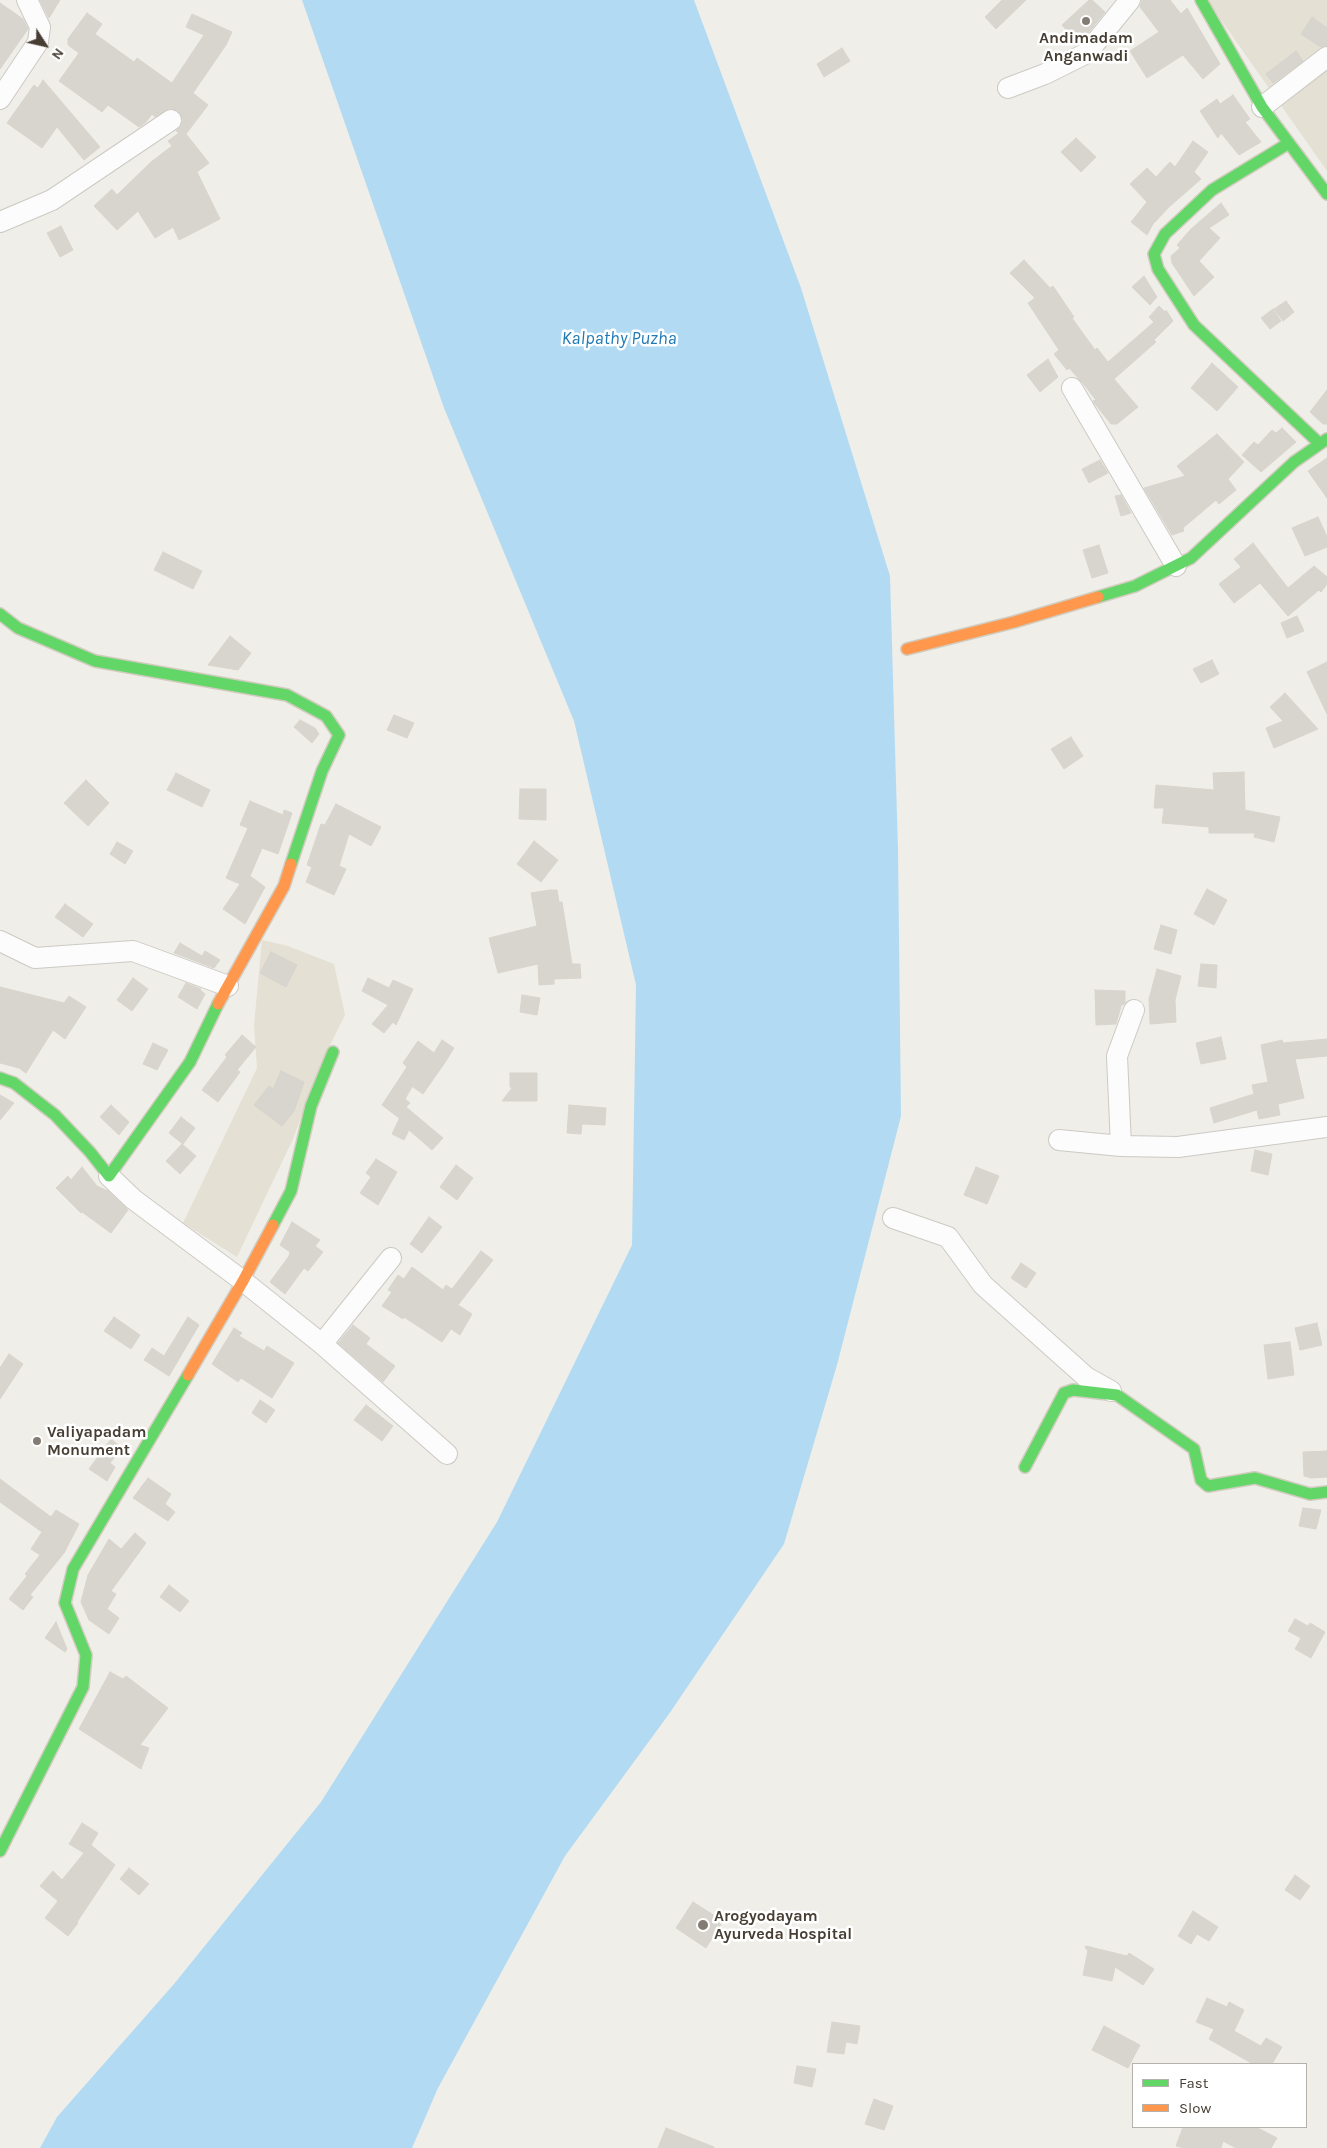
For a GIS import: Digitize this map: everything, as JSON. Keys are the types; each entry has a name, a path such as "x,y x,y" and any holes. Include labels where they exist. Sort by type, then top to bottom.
{"street":[{"path":"0,99 38,42 40,27 27,0"},
{"path":"1008,88 1045,74 1087,53 1130,0"},
{"path":"1201,0 1262,107 1327,194"},
{"path":"1262,107 1327,57"},
{"path":"0,222 52,200 171,120"},
{"path":"907,649 1014,622 1135,586 1176,566 1191,558 1294,462 1324,442 1285,409 1194,325 1158,269 1154,254 1164,234 1206,196 1289,143"},
{"path":"1072,388 1176,566"},
{"path":"0,614 18,628 95,661 287,695 326,716 339,735 322,771 284,886 228,986 190,1062 109,1176"},
{"path":"0,941 35,958 133,951 228,986"},
{"path":"1120,1146 1117,1056 1134,1010"},
{"path":"0,1851 83,1687 86,1655 65,1603 73,1569 243,1282 291,1191 311,1106 333,1052"},
{"path":"0,1078 14,1083 55,1115 90,1152 109,1176 134,1199 322,1344 447,1454"},
{"path":"1059,1140 1120,1146 1178,1147 1327,1128"},
{"path":"893,1218 948,1237 983,1285 1086,1377 1117,1395 1194,1449 1201,1480 1208,1486 1255,1478 1310,1494 1327,1492"},
{"path":"322,1344 391,1258"},
{"path":"1025,1467 1064,1393 1073,1390 1117,1395"}],"shaded area":[{"path":"1207,0 1327,0 1327,171"},
{"path":"262,940 288,946 334,964 345,1015 324,1057 293,1139 237,1257 183,1223 257,1068 254,1025"}],"water":[{"name":"Kalpathy Puzha","path":"302,0 694,0 801,288 890,576 898,850 901,1116 837,1365 784,1544 669,1714 565,1856 438,2088 412,2148 40,2148 57,2117 174,1984 321,1802 497,1522 632,1245 636,985 574,721 444,408"}],"building":[{"path":"40,0 60,0 49,18"},
{"path":"1002,0 1026,0 996,29 985,17"},
{"name":"Andimadam Anganwadi","path":"1089,0 1092,0 1105,12 1079,44 1062,25"},
{"path":"1142,0 1170,0 1181,14 1187,8 1220,64 1203,79 1183,55 1147,78 1130,51 1159,32 1140,7"},
{"path":"0,3 23,19 28,29 0,69"},
{"path":"87,13 102,24 95,34 134,62 137,58 172,83 204,35 186,27 192,14 232,32 226,45 193,93 208,105 186,134 209,163 197,172 220,219 179,240 173,227 155,238 138,211 117,230 94,206 112,189 117,195 151,162 172,146 168,141 179,133 176,131 181,126 183,120 177,110 170,108 155,117 152,114 139,127 108,105 102,112 59,81 79,53 68,45 68,39"},
{"path":"1312,17 1327,28 1327,45 1321,47 1301,34"},
{"path":"842,48 850,61 824,77 817,64"},
{"path":"1296,51 1303,61 1273,83 1266,74"},
{"path":"43,80 100,147 84,160 57,127 42,148 7,123 34,85 38,88"},
{"path":"1233,95 1250,119 1245,122 1261,142 1239,155 1221,133 1218,138 1200,111 1217,99 1220,104"},
{"path":"1076,138 1096,157 1081,172 1061,152"},
{"path":"1193,141 1208,152 1194,172 1201,179 1169,207 1153,224 1147,235 1131,222 1147,202 1130,184 1147,168 1156,177 1170,162 1175,167"},
{"path":"1221,203 1229,215 1209,228 1220,238 1199,261 1214,277 1194,296 1172,263 1171,256 1180,248 1177,245 1191,229"},
{"path":"61,226 73,250 60,257 47,233"},
{"path":"1024,260 1050,288 1053,286 1074,317 1072,318 1095,350 1097,348 1108,362 1154,322 1149,317 1159,306 1165,312 1166,310 1173,321 1154,340 1156,342 1114,379 1138,407 1117,424 1111,424 1095,404 1093,401 1096,400 1082,382 1069,368 1067,370 1054,354 1059,350 1028,303 1035,298 1010,273"},
{"path":"1144,276 1157,297 1150,305 1132,287"},
{"path":"1286,301 1294,312 1283,321 1274,309"},
{"path":"1273,309 1281,321 1270,329 1261,318"},
{"path":"1048,359 1058,377 1040,392 1027,375"},
{"path":"1212,363 1238,387 1217,411 1191,388"},
{"path":"1327,390 1327,424 1323,424 1310,412"},
{"path":"1282,428 1296,442 1261,472 1242,455 1254,442 1258,445 1272,430 1276,433"},
{"path":"1217,434 1244,462 1228,479 1236,490 1219,504 1216,500 1183,528 1184,531 1172,535 1144,488 1185,476 1177,466"},
{"path":"1327,458 1327,498 1308,471"},
{"path":"1100,460 1108,473 1089,483 1082,469"},
{"path":"1121,495 1131,513 1121,516 1115,496"},
{"path":"1318,517 1327,537 1327,547 1305,556 1292,528"},
{"path":"1253,543 1288,588 1314,566 1327,577 1327,584 1321,592 1319,590 1288,616 1260,583 1234,603 1219,584 1241,567 1234,559"},
{"path":"1099,545 1108,573 1092,578 1083,550"},
{"path":"163,552 202,571 193,589 154,570"},
{"path":"1297,616 1304,631 1287,638 1281,623"},
{"path":"230,636 251,653 238,670 208,665"},
{"path":"1212,660 1219,674 1201,683 1193,669"},
{"path":"1327,662 1327,714 1307,672"},
{"path":"1285,693 1318,729 1274,748 1266,728 1283,721 1270,707"},
{"path":"394,715 414,723 407,738 387,730"},
{"path":"300,720 315,728 319,734 312,743 294,727"},
{"path":"1071,737 1083,756 1064,769 1051,749"},
{"path":"1244,772 1245,810 1280,817 1274,842 1254,837 1255,833 1209,833 1209,827 1162,823 1164,808 1154,808 1156,785 1214,790 1213,773"},
{"path":"176,773 210,790 202,807 167,790"},
{"path":"86,780 109,803 88,826 64,803"},
{"path":"520,789 546,789 546,820 519,819"},
{"path":"250,801 283,815 284,810 292,813 278,854 262,848 250,876 265,887 245,924 223,909 240,884 226,878 248,828 240,825"},
{"path":"336,804 381,827 371,846 349,834 339,866 346,869 334,895 306,882 312,867 307,865 321,824 325,825"},
{"path":"534,841 558,860 541,882 517,864"},
{"path":"117,842 133,851 125,864 110,854"},
{"path":"1207,889 1227,900 1214,925 1194,914"},
{"path":"557,890 559,902 562,902 572,964 580,964 581,978 554,979 554,984 539,985 538,964 498,973 489,938 537,926 531,893"},
{"path":"65,904 93,924 83,937 55,917"},
{"path":"1161,925 1177,930 1171,954 1154,949"},
{"path":"180,943 202,956 205,951 220,960 214,968 174,953"},
{"path":"271,952 297,965 286,987 260,973"},
{"path":"1201,964 1217,965 1216,988 1198,986"},
{"path":"1157,969 1181,976 1175,1000 1176,1022 1150,1024 1149,999"},
{"path":"133,978 148,989 132,1011 117,1000"},
{"path":"368,978 389,988 393,980 413,989 396,1025 393,1022 384,1033 372,1024 388,1005 362,991"},
{"path":"186,983 201,989 205,994 197,1009 178,997"},
{"path":"0,987 64,1003 69,996 86,1007 65,1039 53,1030 26,1073 19,1068 0,1063"},
{"path":"1095,990 1125,991 1125,1003 1121,1006 1116,1024 1096,1025"},
{"path":"522,995 540,998 537,1015 520,1012"},
{"path":"242,1035 256,1047 237,1070 240,1072 218,1102 202,1090 227,1057 225,1055"},
{"path":"1221,1037 1226,1059 1201,1064 1196,1043"},
{"path":"1327,1039 1327,1056 1295,1059 1304,1098 1278,1104 1280,1115 1259,1119 1257,1110 1214,1123 1210,1108 1254,1094 1252,1085 1268,1082 1261,1045 1282,1040 1283,1043"},
{"path":"442,1040 454,1048 446,1061 423,1094 413,1087 419,1075 405,1099 410,1103 406,1107 443,1138 432,1150 409,1130 404,1140 392,1134 402,1113 399,1118 382,1105 407,1067 403,1063 418,1041 434,1053"},
{"path":"153,1043 168,1050 157,1070 143,1064"},
{"path":"281,1071 304,1082 294,1111 282,1126 254,1105 269,1086 273,1089"},
{"path":"510,1073 537,1073 537,1101 502,1101 512,1088 510,1087"},
{"path":"0,1095 14,1103 0,1120"},
{"path":"111,1105 129,1122 119,1135 100,1117"},
{"path":"569,1105 606,1108 605,1125 582,1124 581,1134 567,1133"},
{"path":"181,1117 195,1128 183,1144 169,1133"},
{"path":"182,1144 196,1156 180,1174 166,1161"},
{"path":"1255,1150 1272,1154 1268,1175 1251,1171"},
{"path":"376,1159 397,1172 378,1205 360,1193 371,1177 366,1173"},
{"path":"456,1165 473,1178 457,1200 440,1187"},
{"path":"82,1167 97,1186 108,1191 128,1210 111,1233 81,1213 56,1188 68,1176 71,1180"},
{"path":"976,1167 999,1176 987,1204 964,1195"},
{"path":"429,1217 442,1227 422,1253 410,1244"},
{"path":"292,1222 320,1240 315,1246 323,1252 308,1271 304,1268 285,1294 270,1282 289,1256 290,1252 280,1245"},
{"path":"481,1251 493,1260 458,1305 472,1314 460,1335 451,1329 442,1342 404,1317 403,1319 382,1306 392,1292 388,1290 398,1275 404,1279 412,1267 443,1290 446,1285 452,1289"},
{"path":"1021,1263 1036,1273 1026,1288 1011,1278"},
{"path":"114,1317 140,1335 131,1349 104,1331"},
{"path":"188,1317 199,1325 169,1376 144,1360 152,1348 164,1356"},
{"path":"1317,1323 1322,1345 1300,1350 1295,1328"},
{"path":"353,1325 370,1338 366,1344 395,1366 383,1382 338,1343"},
{"path":"234,1328 242,1333 239,1336 264,1351 267,1346 294,1363 272,1398 241,1378 238,1382 212,1364"},
{"path":"1290,1342 1294,1375 1268,1379 1264,1345"},
{"path":"9,1354 23,1364 0,1399 0,1368"},
{"path":"260,1400 275,1410 266,1423 252,1413"},
{"path":"366,1405 393,1426 382,1441 354,1420"},
{"path":"111,1439 122,1448 110,1463 115,1467 107,1481 89,1469"},
{"path":"1327,1451 1327,1477 1311,1478 1304,1476 1303,1452"},
{"path":"148,1478 171,1494 165,1504 175,1512 168,1521 133,1498"},
{"path":"0,1479 51,1517 56,1510 79,1524 64,1553 30,1595 33,1597 23,1610 9,1599 40,1555 31,1549 42,1532 0,1502"},
{"path":"1303,1508 1321,1510 1316,1529 1299,1526"},
{"path":"135,1533 146,1543 111,1591 116,1594 107,1609 119,1618 109,1634 89,1620 81,1602 88,1575 109,1539 121,1549"},
{"path":"169,1585 189,1601 180,1612 160,1597"},
{"path":"1295,1619 1308,1626 1310,1623 1325,1632 1311,1658 1295,1649 1301,1638 1288,1631"},
{"path":"56,1622 67,1649 65,1652 45,1638"},
{"path":"110,1672 123,1679 126,1676 168,1708 140,1745 149,1748 141,1769 79,1729"},
{"path":"82,1823 98,1833 91,1845 115,1865 68,1936 45,1918 58,1901 40,1886 53,1871 62,1880 84,1853 69,1844"},
{"path":"129,1868 149,1884 139,1895 120,1879"},
{"path":"1295,1875 1310,1886 1300,1900 1285,1890"},
{"path":"693,1902 723,1921 706,1948 676,1928"},
{"path":"1193,1911 1218,1927 1209,1941 1197,1934 1191,1944 1178,1936"},
{"path":"1086,1946 1127,1956 1129,1953 1154,1969 1143,1985 1115,1967 1112,1981 1083,1975 1088,1950 1085,1948"},
{"path":"1207,1998 1227,2007 1229,2002 1244,2010 1234,2031 1261,2046 1266,2038 1282,2047 1273,2063 1251,2063 1209,2039 1214,2029 1196,2022"},
{"path":"832,2022 860,2026 857,2044 846,2042 844,2054 827,2052"},
{"path":"1104,2026 1140,2045 1128,2068 1092,2050"},
{"path":"797,2066 816,2069 812,2087 794,2083"},
{"path":"874,2099 893,2106 884,2130 865,2124"},
{"path":"666,2128 714,2147 714,2148 658,2148"},
{"path":"1183,2128 1258,2128 1277,2138 1271,2148 1236,2148 1223,2141 1221,2148 1184,2148 1176,2146"}],"traffic: fast":[{"path":"1201,0 1262,107 1327,194"},
{"path":"1289,143 1212,190 1165,234 1154,254 1158,269 1194,325 1320,444"},
{"path":"1098,597 1135,586 1191,558 1294,462 1327,439"},
{"path":"0,614 18,628 95,661 287,695 326,716 339,735 322,771 291,864"},
{"path":"0,1078 14,1083 55,1115 90,1152 109,1176 190,1062 218,1004"},
{"path":"273,1225 291,1191 311,1106 333,1052"},
{"path":"0,1851 83,1687 86,1655 65,1603 73,1569 188,1375"},
{"path":"1025,1467 1064,1393 1073,1390 1117,1395 1194,1449 1201,1480 1208,1486 1255,1478 1310,1494 1327,1492"}],"traffic: slow":[{"path":"907,649 1014,622 1098,597"},
{"path":"218,1004 284,886 291,864"},
{"path":"188,1375 243,1281 273,1225"}],"place":[{"name":"Andimadam Anganwadi","path":"1086,21"},
{"name":"Valiyapadam Monument","path":"37,1441"},
{"name":"Arogyodayam Ayurveda Hospital","path":"703,1925"}]}
